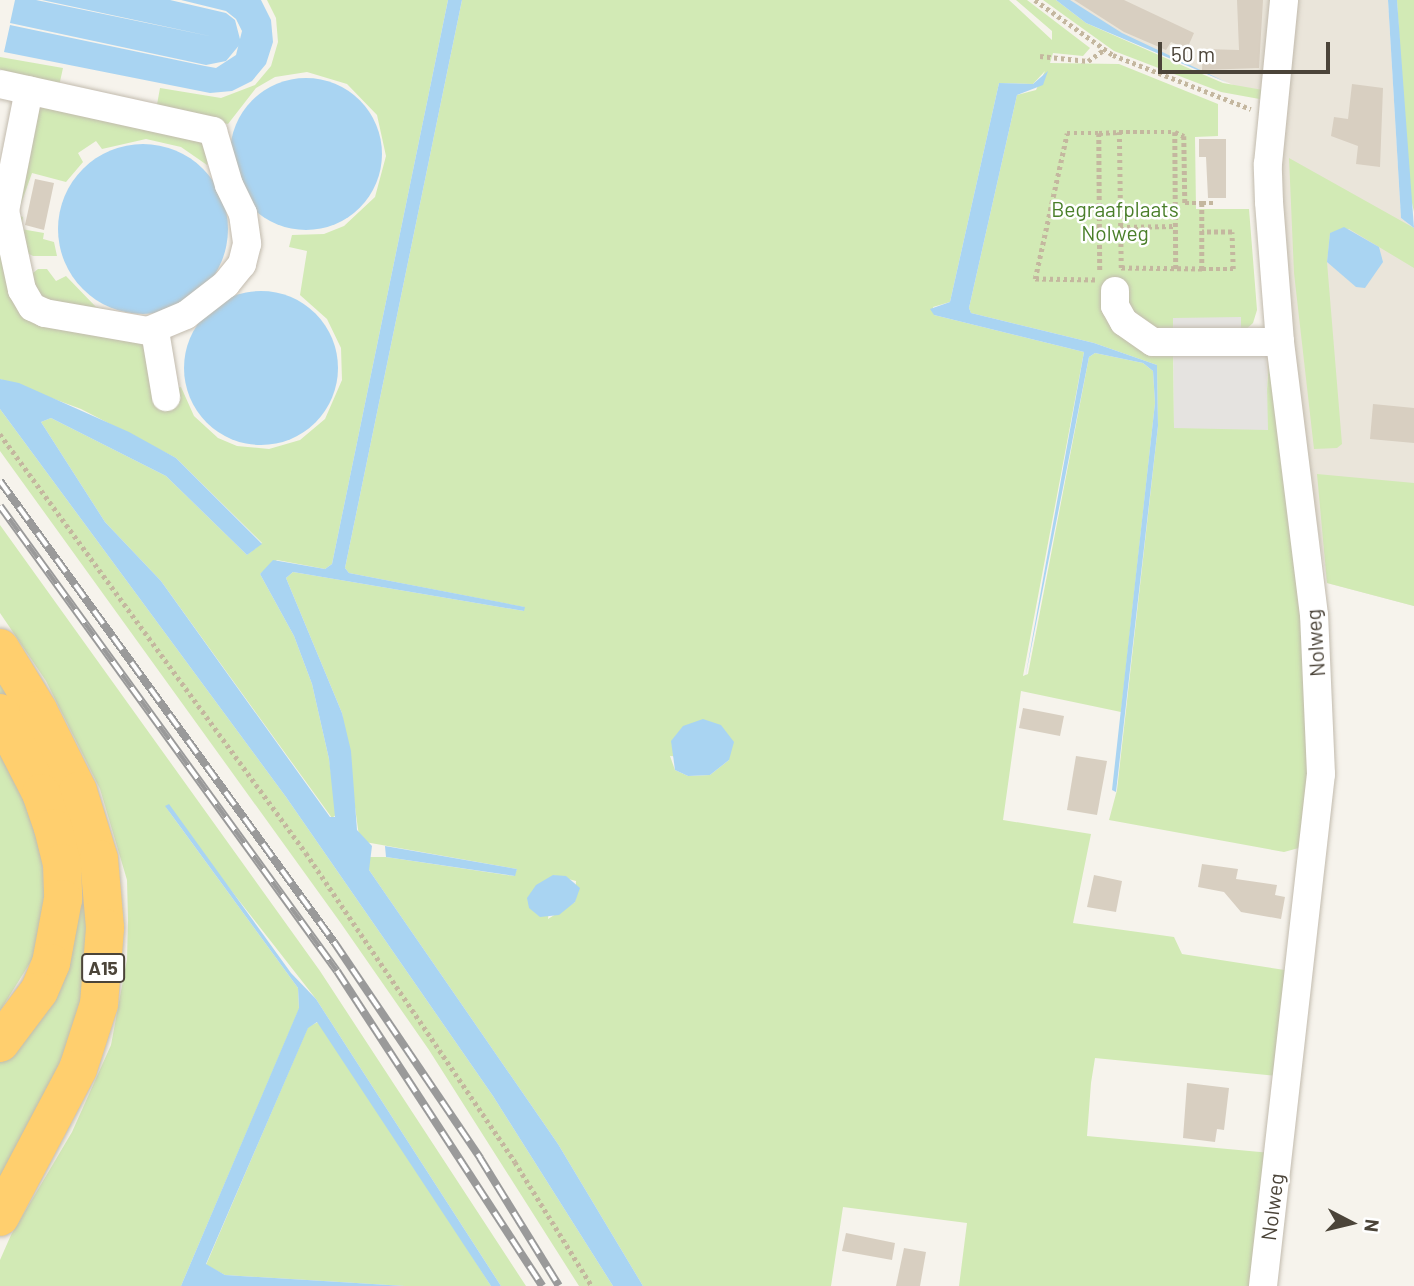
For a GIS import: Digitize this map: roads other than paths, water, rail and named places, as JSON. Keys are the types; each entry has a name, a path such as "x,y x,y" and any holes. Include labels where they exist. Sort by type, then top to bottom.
{"highway":[{"name":"A15","path":"0,648 38,710 78,791 99,859 106,928 99,1004 78,1069 0,1217"},
{"name":"A15","path":"0,713 36,783 53,828 62,863 63,899 59,933 43,982 0,1043"}],"street":[{"name":"Nolweg","path":"1263,1286 1321,774 1314,615 1280,342 1269,202 1272,118 1284,0"},
{"path":"0,84 29,90 207,128 217,135 225,173 246,223 245,256 238,272 207,301 155,331 45,313 32,307 22,290 2,211 29,90"},
{"path":"1108,285 1118,314 1131,330 1153,342 1280,342"},
{"path":"155,331 166,397"}],"water":[{"path":"15,0 36,0 214,37 42,0 170,0 226,13 235,20 241,43 226,61 206,65 10,23"},
{"path":"181,0 261,0 271,20 273,42 266,64 252,81 232,91 210,93 4,52 10,25 216,68 236,55 242,31 236,19 226,11"},
{"path":"448,0 462,0 345,568 349,573 525,607 524,611 293,572 286,578 342,713 351,751 357,830 372,846 369,870 558,1144 643,1286 613,1286 493,1096 286,797 0,409 0,379 19,383 129,432 176,458 262,544 247,555 166,476 51,418 41,422 105,522 161,581 330,817 335,817 329,759 312,684 294,636 260,574 273,560 325,569 332,564"},
{"path":"1056,0 1070,0 1122,33 1228,83 1086,23"},
{"path":"1388,0 1397,0 1414,228 1401,218"},
{"path":"1048,71 1043,85 1017,95 969,308 971,313 1094,343 1157,365 1158,426 1116,792 1112,790 1155,403 1153,371 1143,363 1095,353 1089,357 1025,679 1084,352 934,315 930,309 950,302 999,83 1033,84"},
{"path":"306,78 335,84 360,100 376,125 382,154 376,183 360,208 335,224 306,230 277,224 252,208 236,183 230,154 236,125 252,100 277,84"},
{"path":"143,144 176,150 203,169 222,196 228,229 222,262 203,289 176,308 143,314 110,308 83,289 64,262 58,229 64,196 83,169 110,150"},
{"path":"1344,227 1379,247 1383,262 1365,288 1356,287 1327,262 1330,233"},
{"path":"261,291 290,297 315,314 332,339 338,368 332,397 315,422 290,439 261,445 232,439 207,422 190,397 184,368 190,339 207,314 232,297"},
{"path":"703,719 721,725 734,742 729,760 710,775 688,776 675,770 671,741 683,726"},
{"path":"169,804 291,973 316,999 501,1286 491,1286 317,1022 308,1028 206,1264 225,1275 405,1286 181,1286 299,1008 298,988 165,806"},
{"path":"385,846 517,869 515,876 386,857"},
{"path":"553,875 566,876 580,888 575,902 559,915 540,917 529,908 527,898 536,885"}],"railway":[{"path":"0,481 334,942 480,1158 559,1286"},
{"path":"0,506 337,971 542,1286"}],"park label":[{"name":"Begraafplaats Nolweg","path":"1115,221"}]}
